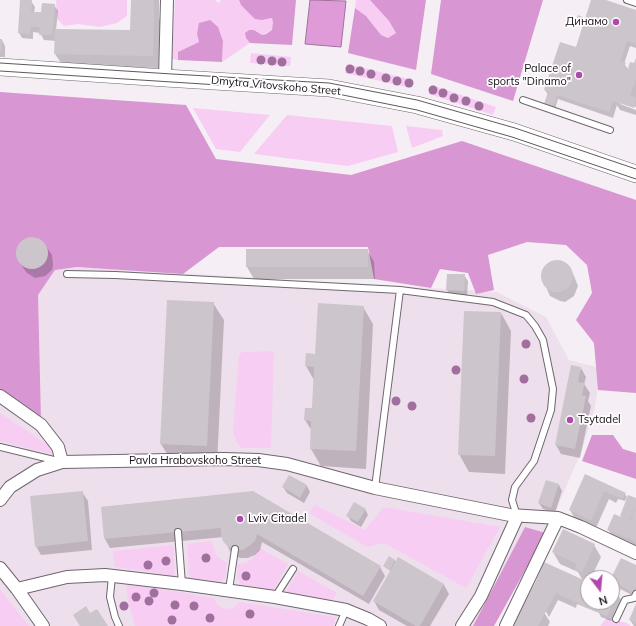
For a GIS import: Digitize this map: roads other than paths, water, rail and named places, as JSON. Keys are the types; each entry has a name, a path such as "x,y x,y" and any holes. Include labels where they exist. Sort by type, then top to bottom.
{"main road":[{"name":"Dmytra Vitovskoho Street","path":"0,67 329,88 417,105 514,132 636,174"}],"street":[{"path":"165,78 167,0"},
{"path":"0,396 41,425 58,447 62,462"},
{"name":"Pavla Hrabovskoho Street","path":"0,500 10,487 36,470 62,462 223,459 258,460 287,464 375,488 517,517 558,518 636,552"},
{"path":"462,626 481,596 517,517"},
{"path":"506,626 558,518"},
{"path":"0,568 43,626"},
{"path":"17,589 67,577 112,576 229,590 346,610 368,619 380,626"}],"lane":[{"path":"627,0 636,3"},
{"path":"523,100 610,130"},
{"path":"67,274 115,275 400,290 493,302 526,315 535,326 543,340 552,389 551,410 534,461 515,487 512,500 517,517"},
{"path":"375,488 400,290"},
{"path":"0,448 62,462"},
{"path":"178,532 182,584"},
{"path":"229,590 235,549"},
{"path":"275,597 293,569"},
{"path":"112,576 110,597 119,626"},
{"path":"616,619 625,600 634,598 636,594"},
{"path":"339,626 346,610"}],"tram line":[{"path":"0,63 329,83 417,100 515,128 636,169"},
{"path":"0,71 328,92 417,110 512,137 636,179"}],"place":[{"name":"Динамо","path":"616,22"},
{"name":"Palace of sports \"Dinamo\"","path":"579,75"},
{"name":"Tsytadel","path":"570,420"},
{"name":"Lviv Citadel","path":"240,519"}]}
